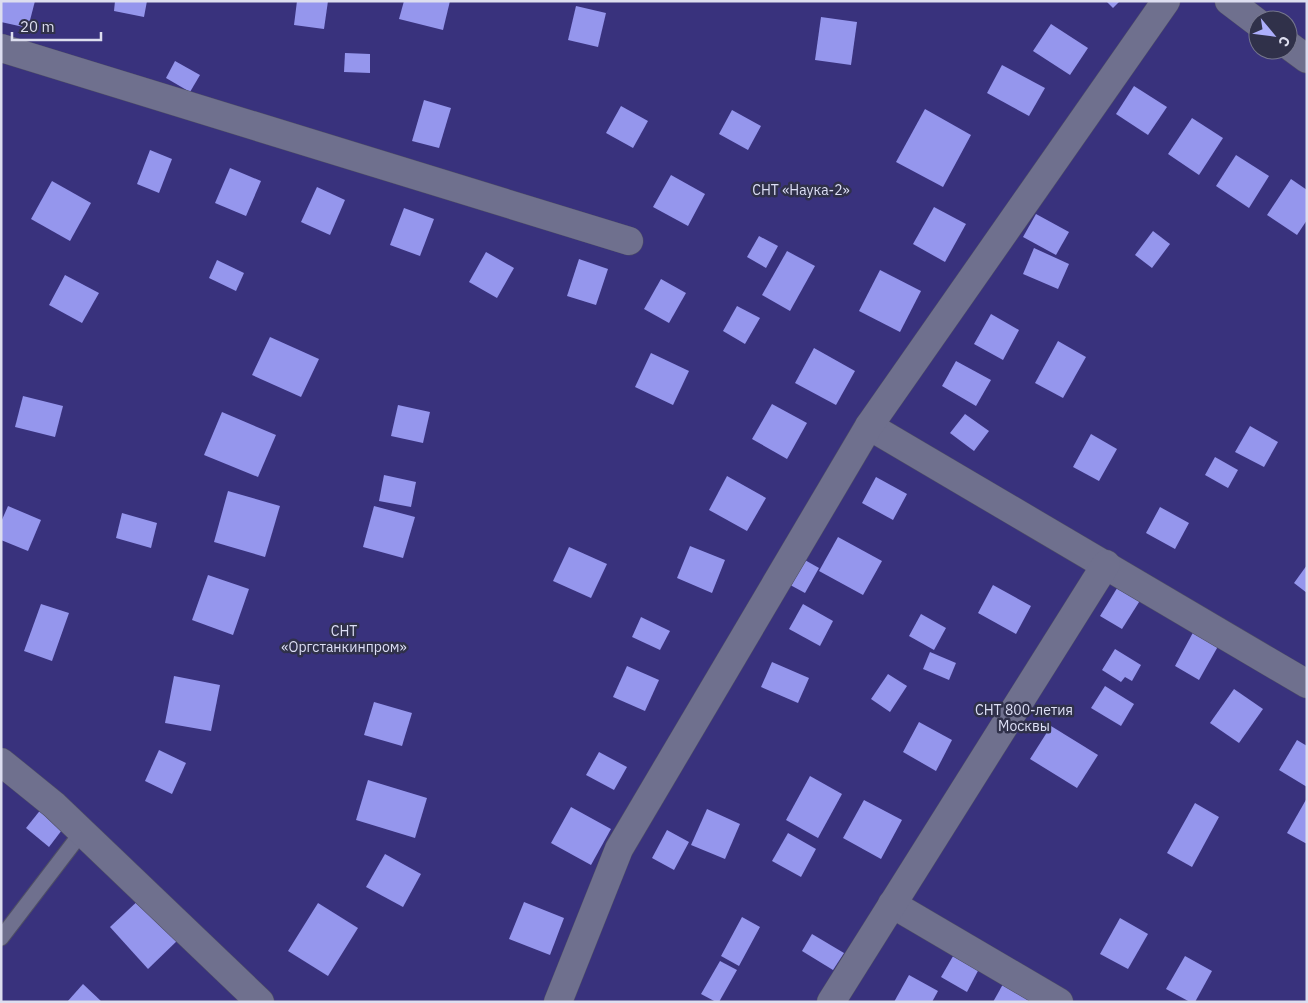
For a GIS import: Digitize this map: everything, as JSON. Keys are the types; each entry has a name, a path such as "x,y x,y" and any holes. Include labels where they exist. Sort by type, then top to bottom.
{"street":[{"path":"558,1002 620,849 869,426 1166,1"},
{"path":"1229,1 1248,15"},
{"path":"1,48 630,241"},
{"path":"869,426 1307,684"},
{"path":"831,1002 1106,564"},
{"path":"1,762 54,805 260,1002"},
{"path":"892,904 1059,1002"}],"lane":[{"path":"1,938 82,832"}],"green space":[{"path":"1,1 1307,1 1307,1002 1,1002"}],"building":[{"path":"1,1 35,1 28,28 1,22"},
{"path":"115,1 147,1 144,17 114,11"},
{"path":"297,1 328,1 324,29 294,25"},
{"path":"404,1 450,1 443,30 399,19"},
{"path":"1106,1 1120,1 1113,8"},
{"path":"576,6 606,13 598,47 568,40"},
{"path":"821,17 857,22 851,65 815,60"},
{"path":"1051,24 1088,48 1070,75 1033,51"},
{"path":"345,53 370,54 370,73 344,72"},
{"path":"175,61 200,75 190,92 166,78"},
{"path":"1002,65 1045,88 1029,116 987,93"},
{"path":"1134,86 1167,107 1148,135 1116,114"},
{"path":"424,100 451,108 439,148 412,141"},
{"path":"621,106 648,121 633,148 606,133"},
{"path":"925,109 971,135 943,187 896,162"},
{"path":"732,110 761,126 748,150 719,134"},
{"path":"1192,118 1223,138 1199,175 1168,154"},
{"path":"150,150 172,159 159,193 137,184"},
{"path":"1236,155 1269,176 1249,208 1216,186"},
{"path":"230,168 261,181 246,216 215,203"},
{"path":"671,175 705,194 688,226 653,207"},
{"path":"1291,179 1307,190 1307,220 1297,235 1267,215"},
{"path":"52,181 91,203 70,241 31,219"},
{"path":"317,187 345,200 330,235 301,222"},
{"path":"934,207 966,224 945,262 913,244"},
{"path":"404,208 434,219 420,256 390,245"},
{"path":"1036,214 1069,232 1056,255 1023,237"},
{"path":"1153,231 1170,244 1152,268 1135,255"},
{"path":"759,236 778,246 766,268 747,257"},
{"path":"1034,248 1069,264 1058,289 1023,274"},
{"path":"787,251 815,266 790,311 762,295"},
{"path":"486,252 514,268 497,298 469,282"},
{"path":"579,259 608,269 596,305 567,296"},
{"path":"217,260 244,273 236,291 209,278"},
{"path":"880,270 921,291 900,332 859,311"},
{"path":"65,275 99,293 82,323 49,305"},
{"path":"661,279 686,293 669,323 644,309"},
{"path":"737,306 760,318 745,344 723,331"},
{"path":"991,314 1019,330 1003,360 974,344"},
{"path":"270,337 319,359 301,397 252,375"},
{"path":"1058,341 1086,357 1063,398 1035,383"},
{"path":"814,348 855,371 836,405 795,383"},
{"path":"651,353 689,371 673,405 635,387"},
{"path":"956,361 991,380 976,406 942,386"},
{"path":"23,396 63,406 55,437 15,427"},
{"path":"772,404 807,423 787,459 752,439"},
{"path":"398,405 430,412 423,443 391,436"},
{"path":"222,412 276,435 258,477 204,455"},
{"path":"965,414 989,431 974,451 950,433"},
{"path":"1250,426 1278,442 1264,467 1235,452"},
{"path":"1091,434 1117,449 1099,481 1073,467"},
{"path":"1215,457 1238,470 1228,488 1205,475"},
{"path":"384,475 416,482 411,507 379,501"},
{"path":"727,476 766,498 747,531 709,510"},
{"path":"876,477 907,494 893,520 862,503"},
{"path":"228,491 280,506 265,557 214,542"},
{"path":"8,506 41,520 28,551 1,540 1,522"},
{"path":"374,506 415,517 403,558 363,547"},
{"path":"1160,507 1189,523 1175,549 1146,533"},
{"path":"122,513 157,523 151,548 116,538"},
{"path":"838,537 882,561 863,595 819,571"},
{"path":"690,546 725,560 712,593 677,578"},
{"path":"569,547 607,564 591,598 553,581"},
{"path":"796,555 819,568 805,593 781,580"},
{"path":"1307,565 1307,593 1294,583"},
{"path":"208,575 249,589 233,635 192,620"},
{"path":"993,585 1031,606 1016,634 978,613"},
{"path":"1119,585 1141,599 1122,629 1100,616"},
{"path":"41,604 69,613 52,661 24,651"},
{"path":"803,604 833,621 820,646 789,629"},
{"path":"921,614 946,628 934,650 909,636"},
{"path":"641,617 670,631 660,650 632,637"},
{"path":"1196,627 1221,641 1199,680 1175,666"},
{"path":"1115,649 1141,665 1132,681 1125,677 1121,682 1102,670"},
{"path":"930,652 956,663 949,680 923,669"},
{"path":"772,662 809,678 798,703 761,687"},
{"path":"627,666 659,680 645,711 613,697"},
{"path":"888,674 907,686 890,712 871,699"},
{"path":"174,676 220,685 211,731 165,723"},
{"path":"1105,686 1134,704 1121,726 1091,708"},
{"path":"1234,689 1263,709 1239,743 1210,723"},
{"path":"374,702 412,713 402,746 364,735"},
{"path":"919,722 952,740 936,771 903,752"},
{"path":"1051,726 1098,755 1077,788 1030,759"},
{"path":"1297,740 1307,746 1307,787 1279,770"},
{"path":"159,750 186,763 172,794 145,781"},
{"path":"599,752 627,767 614,790 586,775"},
{"path":"810,776 842,794 818,838 786,820"},
{"path":"368,780 427,798 415,838 356,820"},
{"path":"1307,798 1307,844 1287,833"},
{"path":"864,800 902,820 881,859 843,838"},
{"path":"1195,803 1219,817 1192,867 1167,853"},
{"path":"571,807 611,829 591,865 551,843"},
{"path":"42,808 65,826 49,847 26,828"},
{"path":"707,809 740,824 725,859 691,845"},
{"path":"667,830 689,842 674,870 652,858"},
{"path":"788,833 816,849 801,877 772,861"},
{"path":"385,854 421,874 403,907 366,887"},
{"path":"142,897 180,938 148,969 110,927"},
{"path":"524,902 564,918 550,955 509,939"},
{"path":"318,903 358,928 328,976 288,951"},
{"path":"742,917 760,927 739,966 721,956"},
{"path":"1120,918 1148,934 1128,969 1100,954"},
{"path":"812,934 844,953 833,970 802,951"},
{"path":"956,951 981,965 967,992 941,977"},
{"path":"1185,956 1212,971 1195,1002 1190,1002 1166,989"},
{"path":"720,961 737,970 719,1002 716,1002 701,994"},
{"path":"909,975 938,991 932,1002 894,1002"},
{"path":"1007,977 1035,993 1030,1002 993,1002"},
{"path":"83,984 102,1002 67,1002"}],"park label":[{"name":"СНТ «Наука-2»","path":"801,190"},
{"name":"СНТ «Оргстанкинпром»","path":"344,640"},
{"name":"СНТ 800-летия Москвы","path":"1024,718"}]}
